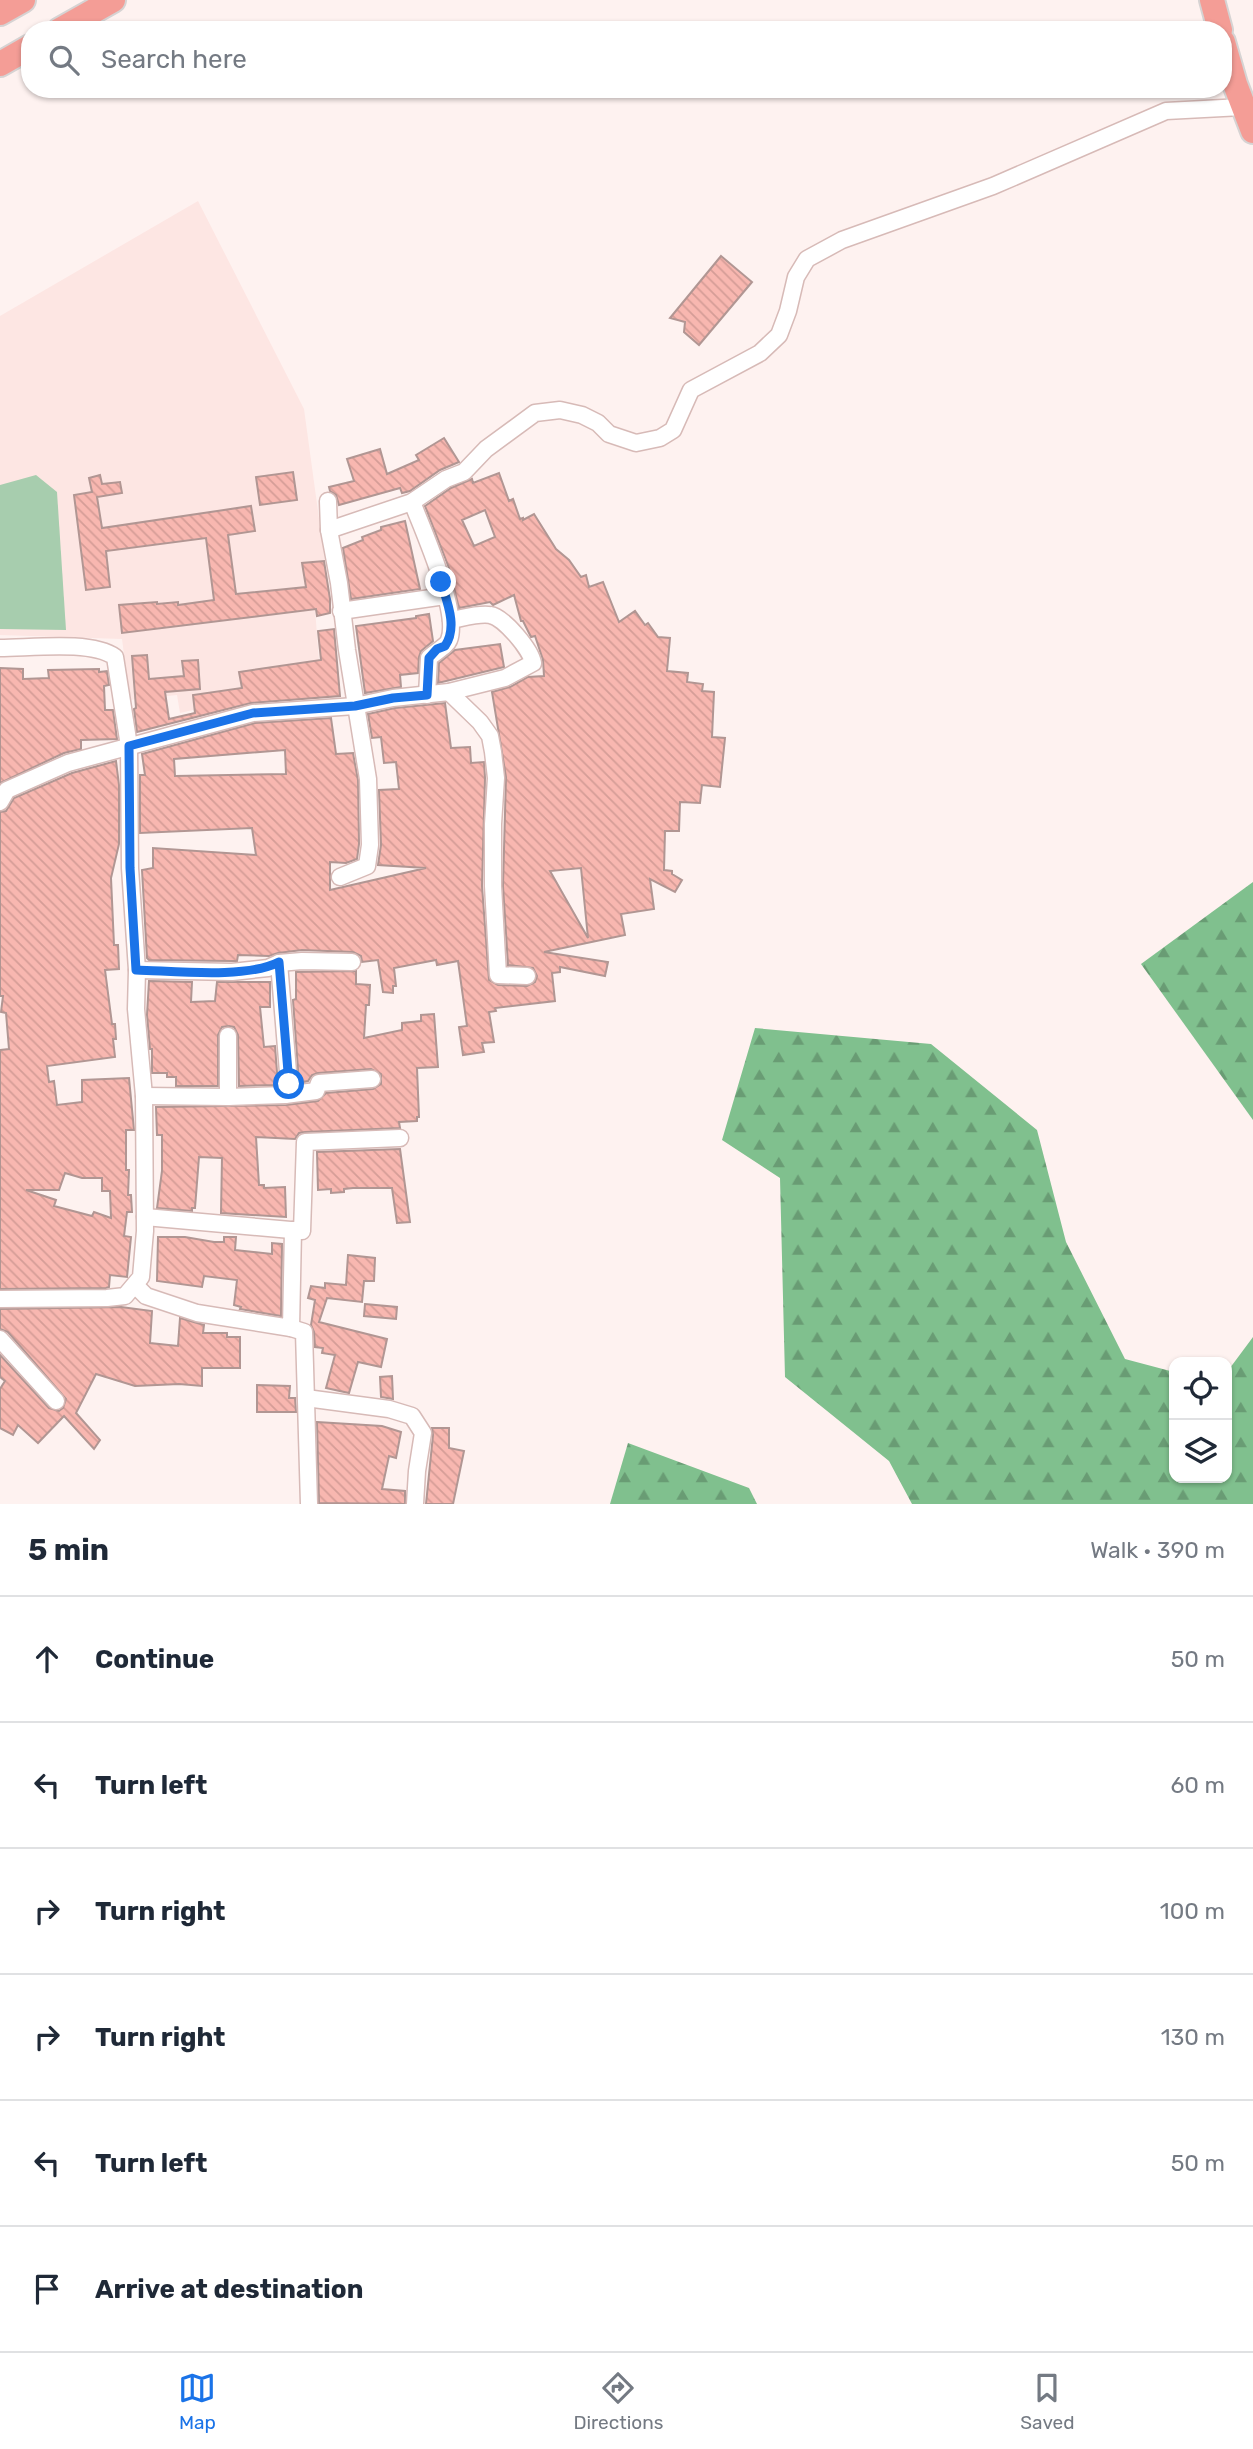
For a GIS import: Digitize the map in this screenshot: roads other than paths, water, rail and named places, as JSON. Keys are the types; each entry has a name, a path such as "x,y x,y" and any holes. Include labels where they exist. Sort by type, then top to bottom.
{"highway":[{"path":"0,13 23,0"},
{"path":"59,21 78,0"},
{"path":"76,21 113,0"},
{"path":"1212,0 1218,21"},
{"path":"0,64 21,52"},
{"path":"1232,73 1242,107 1253,131"}],"street":[{"path":"328,530 412,502 446,479 464,472 486,449 535,413 560,410 582,415 598,423 609,434 636,443 660,438 673,430 691,390 760,353 779,335 796,277 807,259 842,240 993,186 1166,111 1242,107"},
{"path":"328,501 328,530 339,583 355,706 368,779 370,845 367,866 340,877"},
{"path":"412,502 452,620 449,640 429,658 427,695"},
{"path":"341,611 445,596"},
{"path":"2,793 68,763 253,713 355,706 393,698 449,692 505,678 533,663 533,658 520,640 498,618 488,615 452,620"},
{"path":"0,648 93,647 116,657 129,746 130,868 136,1009 144,1096 145,1217 141,1277 125,1296 0,1299"},
{"path":"449,692 485,729 490,736 493,752 496,778 493,824 498,975 527,975"},
{"path":"136,970 232,972 268,968 279,962 352,962"},
{"path":"279,962 289,1084 285,1095"},
{"path":"228,1035 228,1097"},
{"path":"144,1096 285,1095 316,1091 319,1083 372,1079"},
{"path":"145,1217 302,1231 305,1142 400,1138"},
{"path":"291,1328 293,1230"},
{"path":"136,1286 146,1296 197,1313 304,1332 309,1504"},
{"path":"0,1339 56,1401"},
{"path":"306,1398 389,1409 412,1416 423,1433 416,1471 415,1504"}]}
